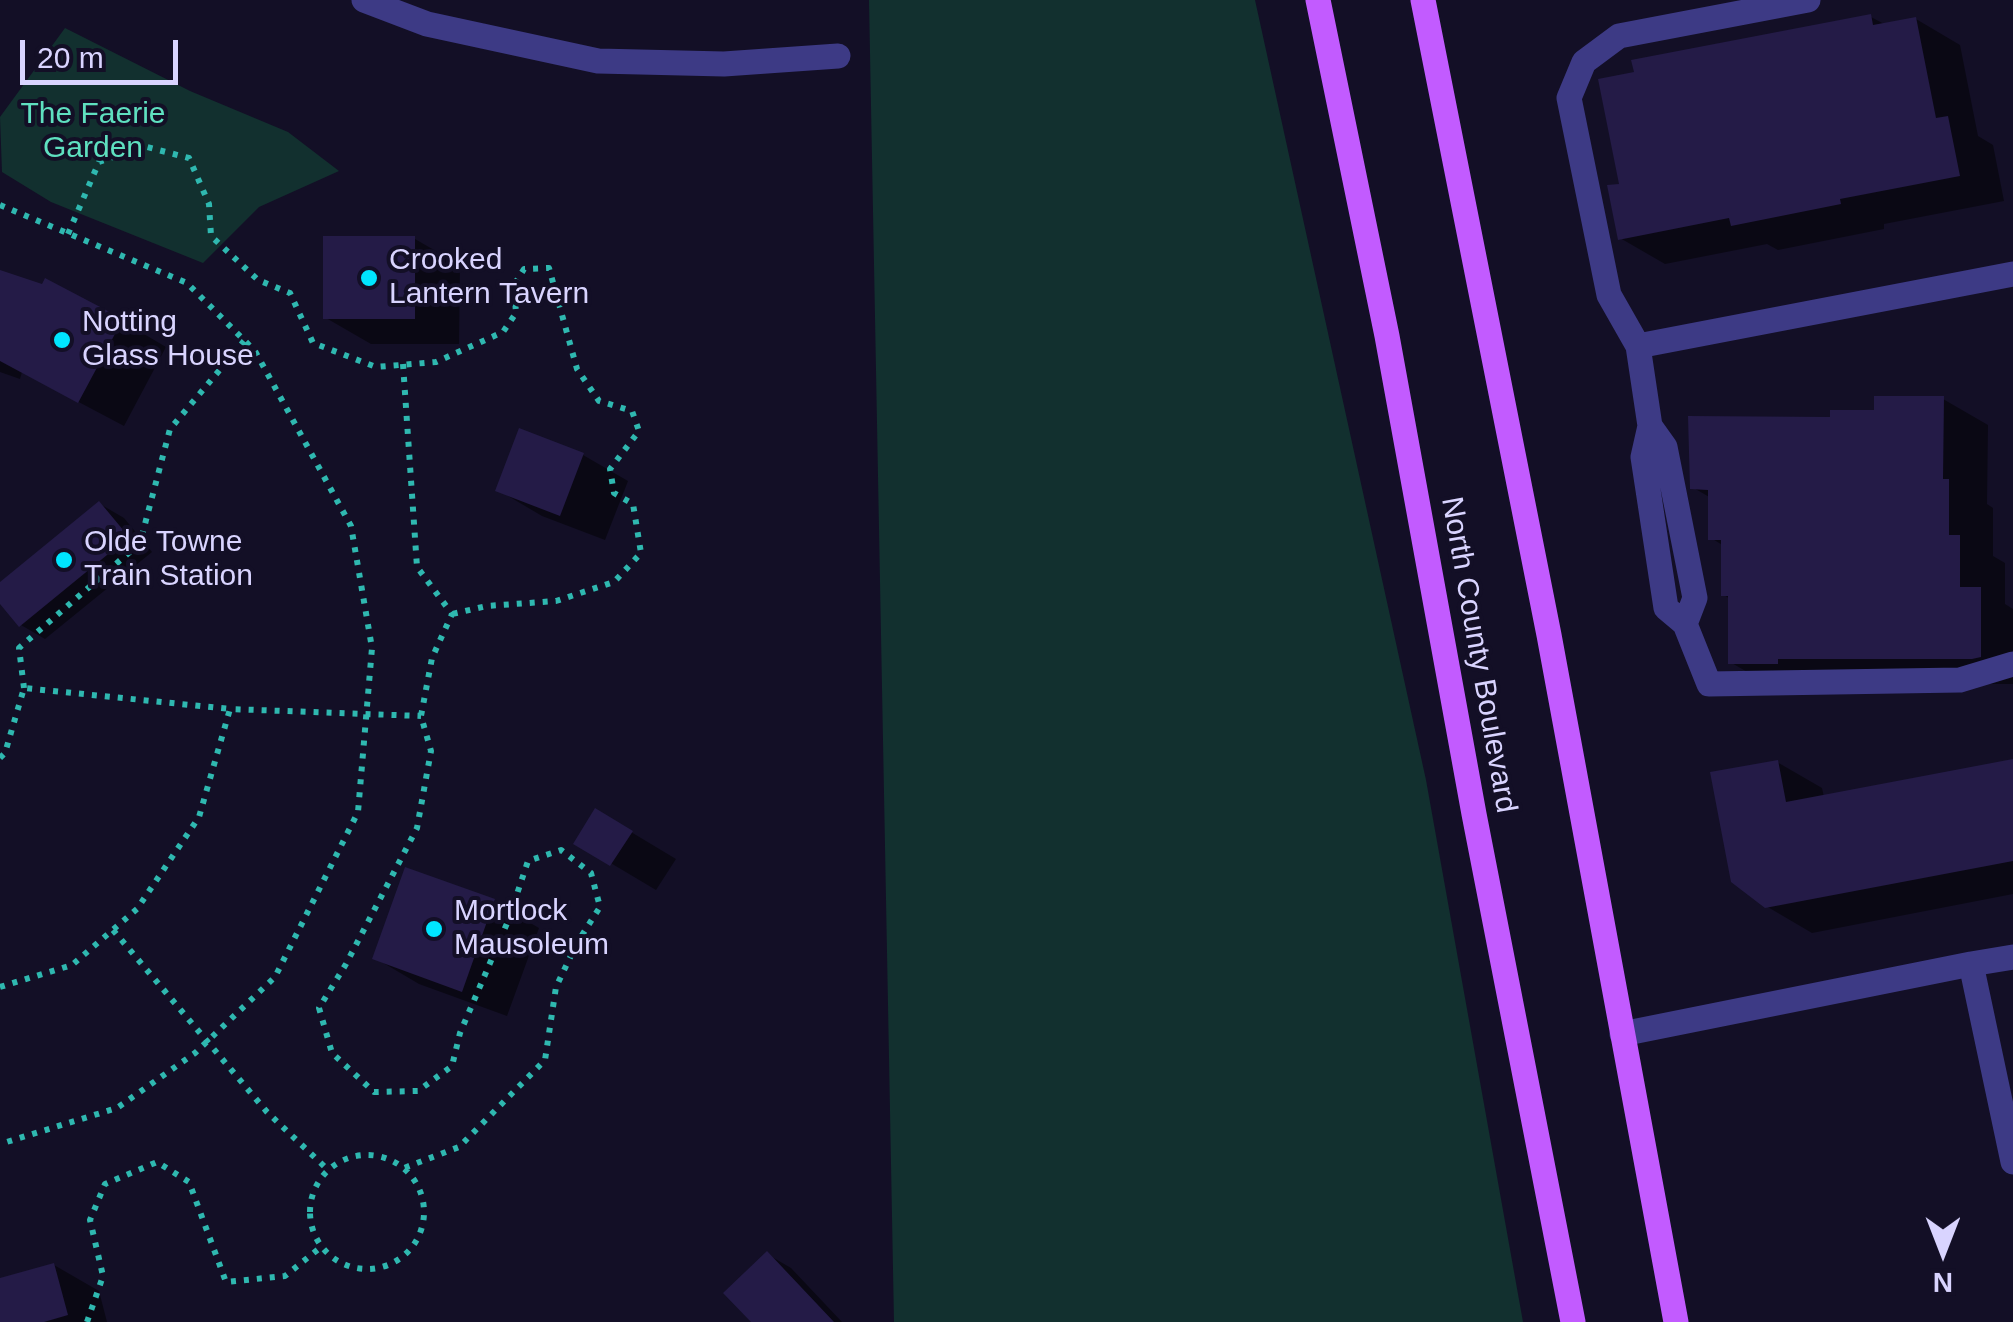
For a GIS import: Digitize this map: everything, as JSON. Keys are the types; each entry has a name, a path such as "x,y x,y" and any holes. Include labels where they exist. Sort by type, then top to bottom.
{"main road":[{"name":"North County Boulevard","path":"1318,0 1388,336 1474,814 1574,1322"},
{"path":"1423,0 1549,635 1676,1322"}],"street":[{"path":"364,0 427,24 598,62 724,64 838,56"},
{"path":"1808,0 1620,36 1584,62 1569,98 1609,294 1638,346 1650,426 1665,447 1696,598 1685,624 1709,684 1960,680 2013,664"},
{"path":"1638,346 2013,274"},
{"path":"1622,1034 2013,958"},
{"path":"1971,964 2013,1162"}],"path":[{"path":"68,234 99,162 143,146 189,158 209,204 211,236 258,280 290,293 313,343 376,366 436,362 503,332 516,313 514,285 524,269 548,268 577,369 599,401 632,412 640,431 610,470 614,493 633,504 642,553 614,582 556,602 487,606 452,614"},
{"path":"0,205 187,283 254,351 351,526 372,648 358,812 275,977 196,1053 117,1108 0,1144"},
{"path":"0,758 5,753 24,688 19,648 140,543 170,429 244,341"},
{"path":"402,364 417,567 452,614"},
{"path":"404,1168 459,1148 545,1060 556,988 600,906 591,873 561,850 528,861 508,920 460,1033 452,1066 418,1091 374,1092 332,1053 319,1008 417,828 431,751 422,716 432,658 452,614"},
{"path":"24,688 230,709 422,716"},
{"path":"0,987 72,966 137,909 200,817 230,709"},
{"path":"113,930 290,1138 326,1170"},
{"path":"360,1155 378,1155 404,1168 413,1177 424,1207 416,1242 387,1265 369,1270 334,1259 320,1247 309,1215 316,1184 326,1170 360,1155"},
{"path":"88,1322 102,1276 90,1220 105,1184 157,1162 189,1182 226,1282 285,1276 320,1247"}],"green space":[{"path":"869,0 1255,0 1426,780 1523,1322 894,1322"},
{"name":"The Faerie Garden","path":"65,28 190,91 288,132 339,171 259,207 203,263 51,202 2,172 0,117"}],"building":[{"path":"1871,14 1873,25 1916,17 1936,118 1948,116 1960,176 1840,199 1841,204 1731,226 1729,218 1618,240 1607,185 1619,184 1598,79 1634,72 1631,60"},
{"name":"Crooked Lantern Tavern","path":"323,236 415,236 415,319 323,319"},
{"name":"Notting Glass House","path":"0,270 42,284 45,278 123,319 78,403 0,361"},
{"path":"1874,396 1944,396 1943,479 1949,479 1949,535 1960,535 1960,587 1981,587 1981,657 1778,659 1778,664 1728,664 1728,596 1721,596 1721,540 1708,540 1708,490 1690,489 1688,416 1830,417 1830,410 1874,410"},
{"path":"519,428 584,453 560,516 495,491"},
{"name":"Olde Towne Train Station","path":"99,501 129,537 19,627 0,604 0,582"},
{"path":"2013,759 2013,861 1765,908 1731,882 1710,772 1778,760 1786,802"},
{"path":"595,808 633,831 610,866 573,844"},
{"name":"Mortlock Mausoleum","path":"405,867 495,899 462,992 372,959"},
{"path":"767,1251 834,1322 751,1322 723,1293"},
{"path":"54,1263 68,1315 44,1322 0,1322 0,1278"}],"place":[{"name":"Crooked Lantern Tavern","path":"369,278"},
{"name":"Notting Glass House","path":"62,340"},
{"name":"Olde Towne Train Station","path":"64,560"},
{"name":"Mortlock Mausoleum","path":"434,929"}]}
